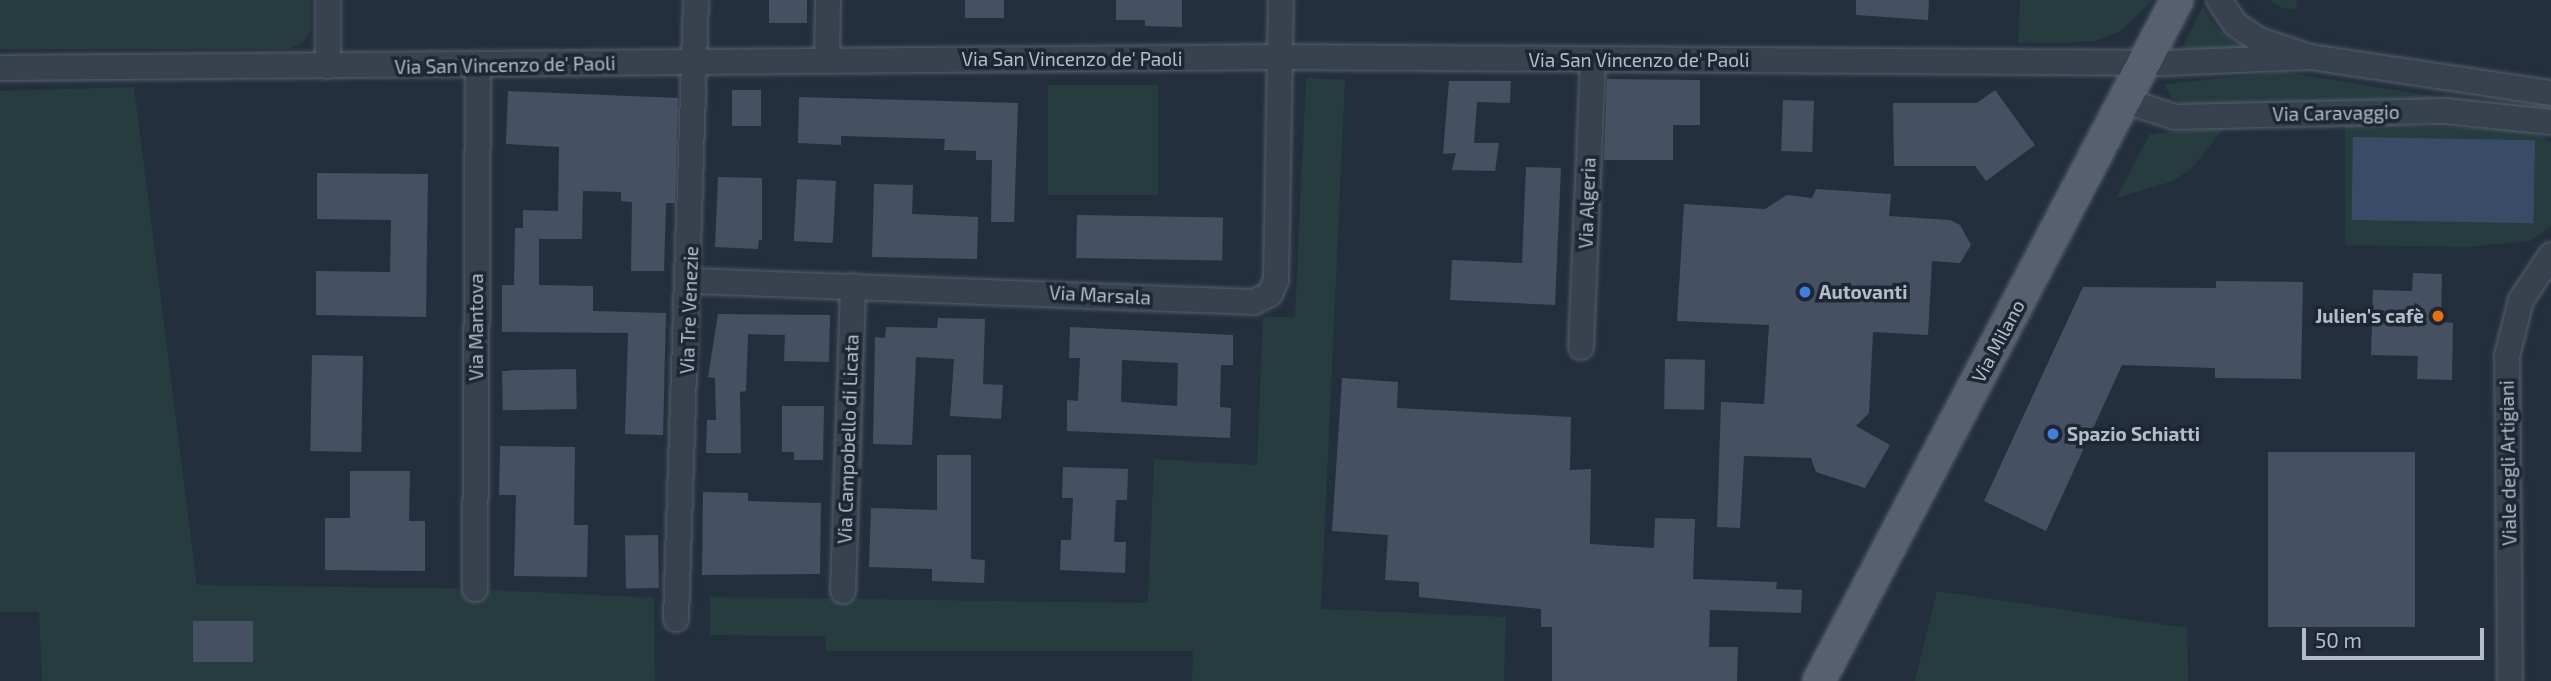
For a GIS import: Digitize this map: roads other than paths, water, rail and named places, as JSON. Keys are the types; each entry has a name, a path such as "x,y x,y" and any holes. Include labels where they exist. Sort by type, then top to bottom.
{"main road":[{"name":"Via Milano","path":"1819,681 2176,0"}],"street":[{"path":"328,0 328,66"},
{"name":"Via Tre Venezie","path":"676,619 691,281 696,0"},
{"path":"827,61 828,0"},
{"name":"Via Marsala","path":"691,281 1254,302 1270,294 1276,279 1281,0"},
{"path":"2219,0 2235,24 2259,40 2310,57 2551,93"},
{"name":"Via San Vincenzo de' Paoli","path":"0,68 478,66 1280,57 2144,62"},
{"path":"2144,62 2310,57"},
{"name":"Via Algeria","path":"1581,346 1593,60"},
{"name":"Via Mantova","path":"475,589 478,66"},
{"name":"Via Caravaggio","path":"2123,100 2175,117 2445,111 2551,122"},
{"name":"Viale degli Artigiani","path":"2510,681 2507,356 2521,300 2551,255"},
{"name":"Via Campobello di Licata","path":"843,591 853,286"}],"water":[{"path":"2353,137 2535,140 2534,223 2352,220"}],"place":[{"name":"Autovanti","path":"1805,292"},
{"name":"Julien's cafè","path":"2438,316"},
{"name":"Spazio Schiatti","path":"2053,434"}]}
